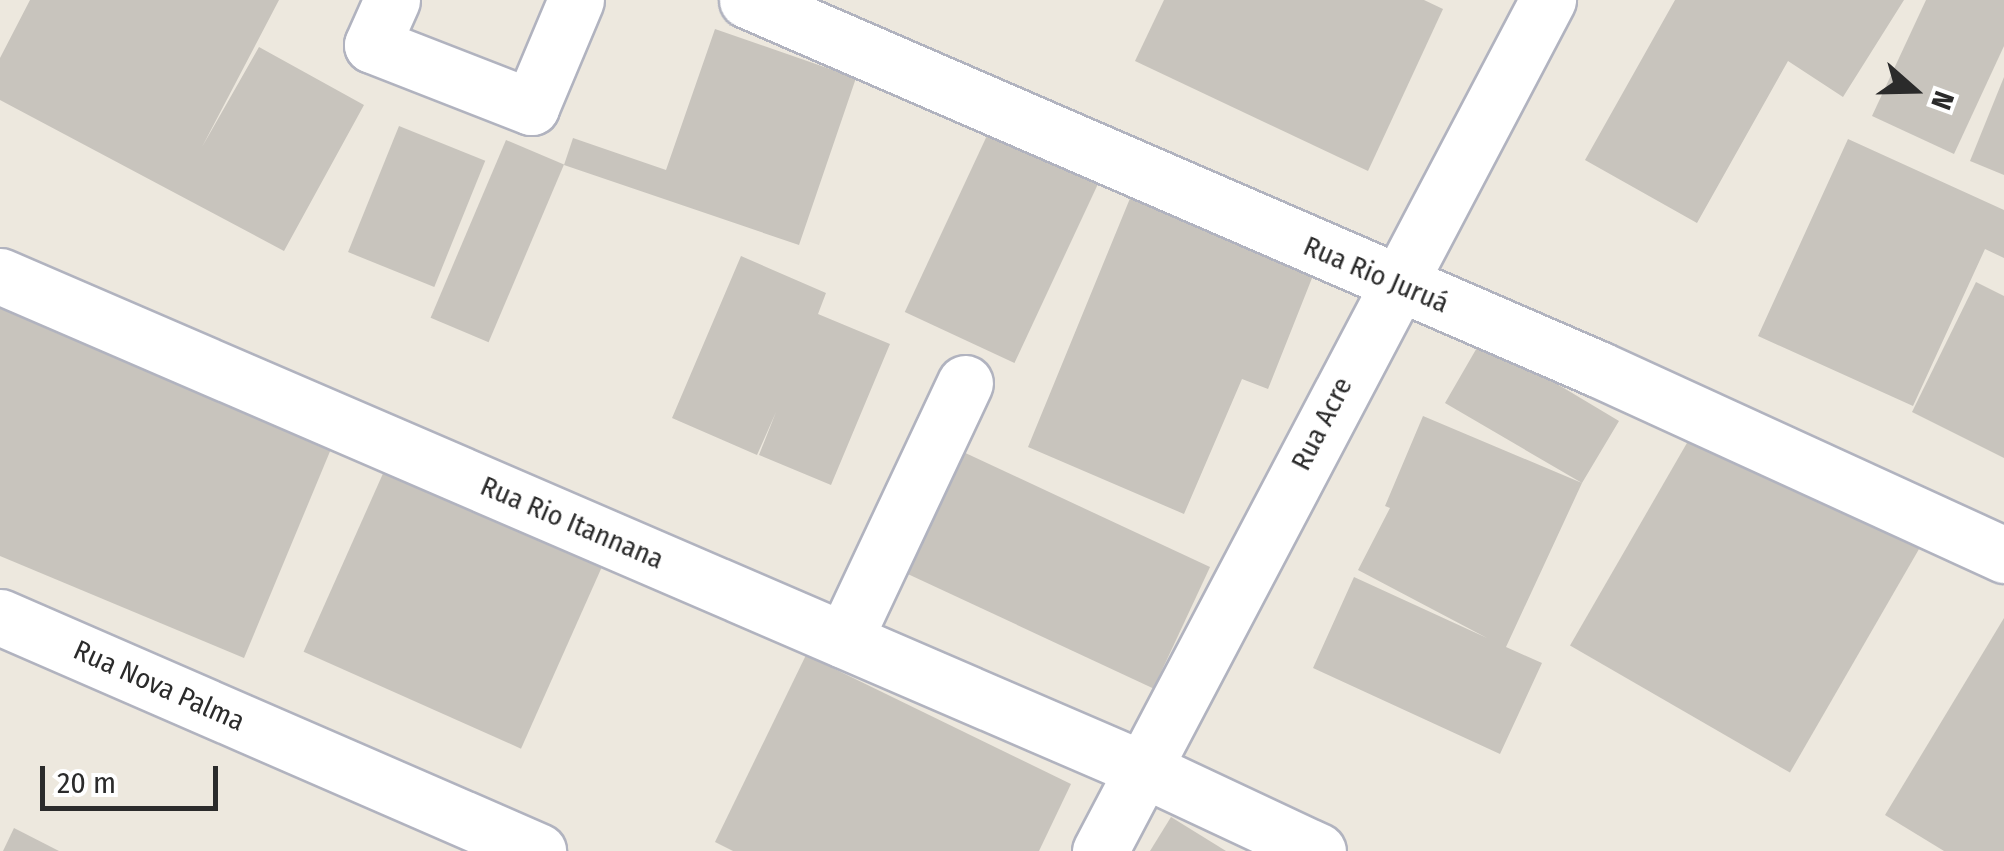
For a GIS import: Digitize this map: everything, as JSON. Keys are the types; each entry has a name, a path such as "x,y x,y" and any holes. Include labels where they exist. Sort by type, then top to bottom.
{"street":[{"path":"392,0 372,45 531,107 576,0"},
{"name":"Rua Rio Juruá","path":"747,0 2004,554"},
{"name":"Rua Acre","path":"1100,851 1395,283 1548,0"},
{"name":"Rua Rio Itannana","path":"0,276 1144,770 1318,851"},
{"path":"844,640 964,383"},
{"name":"Rua Nova Palma","path":"0,617 538,851"}],"building":[{"path":"30,0 279,0 202,147 259,47 364,105 284,251 0,100 0,58"},
{"path":"1164,0 1424,0 1443,9 1368,171 1135,61"},
{"path":"1675,0 1904,0 1843,97 1788,61 1697,223 1585,160"},
{"path":"1926,0 2004,0 2004,46 1954,154 1872,116"},
{"path":"715,29 856,78 799,245 564,165 573,138 666,170"},
{"path":"2004,77 2004,175 1970,161"},
{"path":"399,126 485,161 434,287 348,252"},
{"path":"991,127 1101,178 1014,363 905,312"},
{"path":"1848,139 2004,210 2004,258 1985,249 1913,406 1758,336"},
{"path":"506,140 564,165 489,342 431,318"},
{"path":"1131,196 1316,268 1268,389 1242,379 1184,514 1028,447"},
{"path":"741,256 826,293 818,314 890,344 831,485 759,455 776,412 757,455 672,418"},
{"path":"1976,282 2004,296 2004,458 1912,412"},
{"path":"0,298 336,437 244,658 0,556"},
{"path":"1482,339 1619,421 1582,483 1445,403"},
{"path":"1706,410 1926,537 1790,773 1570,646"},
{"path":"1423,416 1582,483 1506,647 1542,663 1500,754 1313,668 1354,577 1487,638 1358,570 1390,508 1385,506"},
{"path":"959,450 1210,567 1153,689 902,571"},
{"path":"389,460 606,557 521,749 304,652"},
{"path":"2004,618 2004,851 1944,851 1885,815"},
{"path":"806,655 1071,784 1039,851 733,851 715,842"},
{"path":"1171,817 1226,851 1150,851"},
{"path":"14,828 59,851 3,851"}]}
